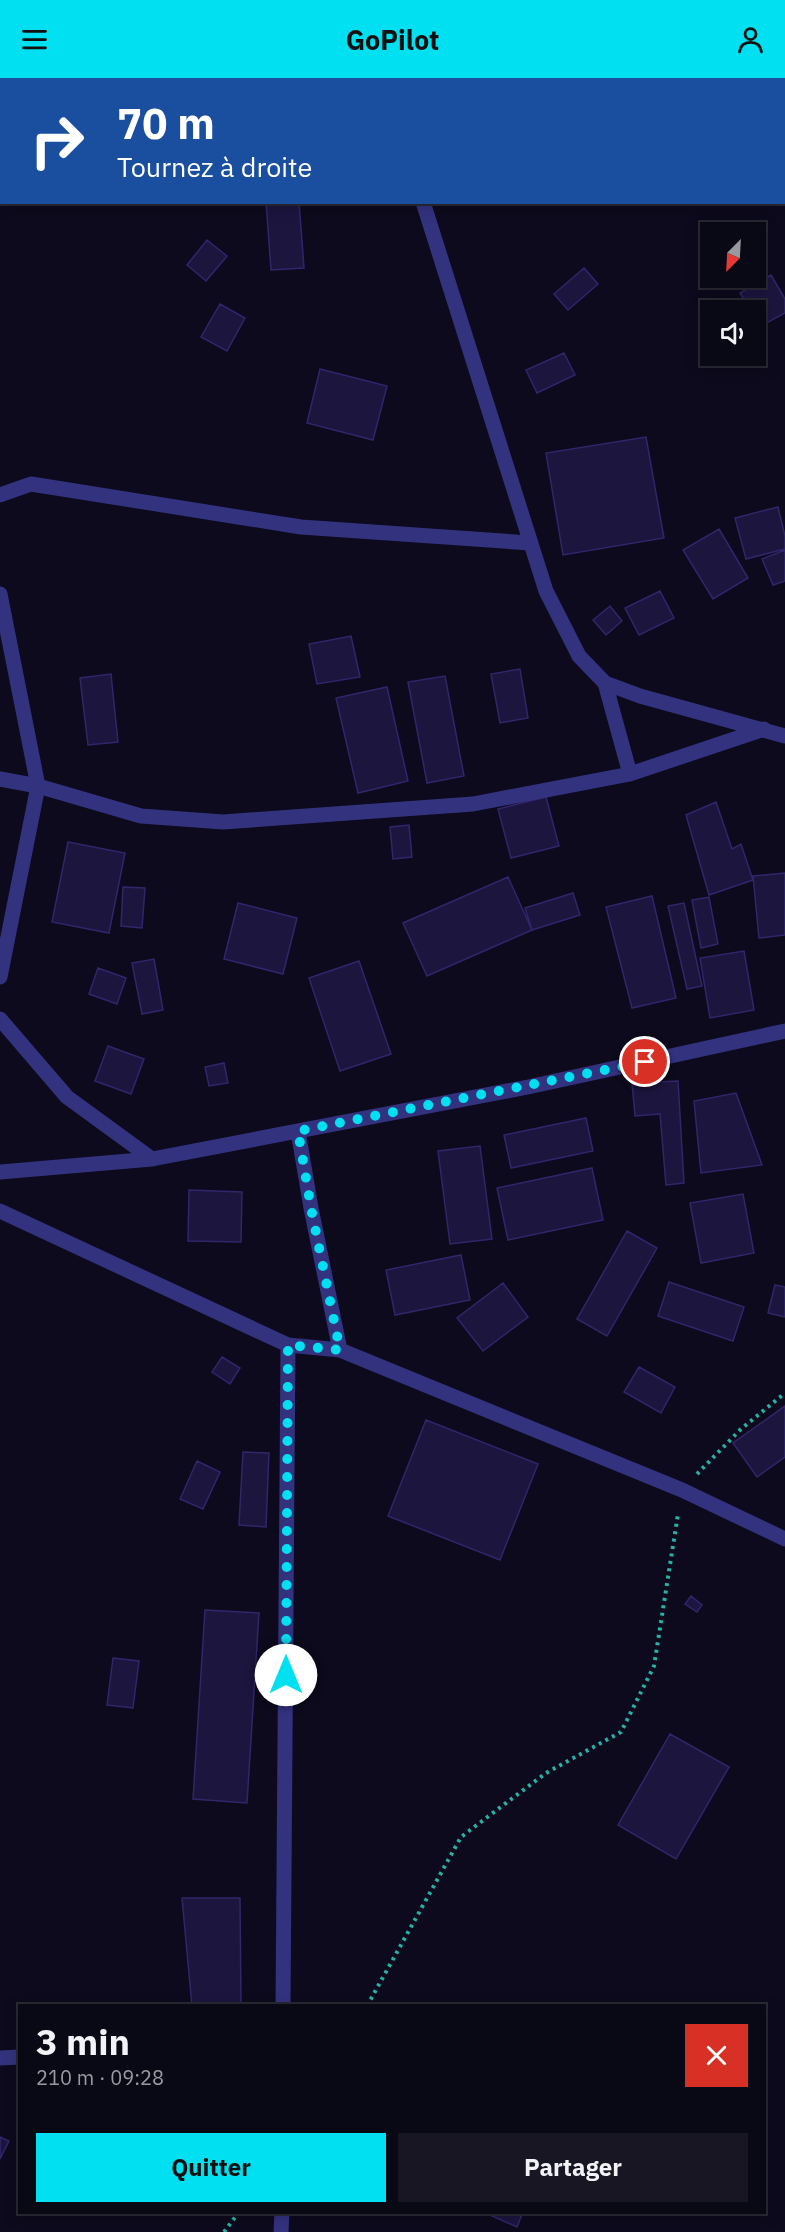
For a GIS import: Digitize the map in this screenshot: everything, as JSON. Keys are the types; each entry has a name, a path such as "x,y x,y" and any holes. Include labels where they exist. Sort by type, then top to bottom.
{"street":[{"path":"424,204 546,591 579,656 605,683 640,696 785,736"},
{"path":"0,495 31,484 301,527 530,543"},
{"path":"0,594 38,786 0,977"},
{"path":"605,683 630,774"},
{"path":"0,779 38,786 141,816 223,822 473,804 630,774 764,729"},
{"path":"0,1019 67,1097 152,1159"},
{"path":"0,1172 152,1159 528,1087 785,1031"},
{"path":"298,1131 340,1350"},
{"path":"0,1211 288,1345 340,1350 682,1490 785,1539"},
{"path":"283,2004 288,1345"},
{"path":"0,2058 18,2057"},
{"path":"281,2232 282,2214"}],"path":[{"path":"368,2004 461,1837 546,1773 621,1732 654,1666 682,1490 741,1429 785,1393"},
{"path":"224,2232 238,2214"}],"building":[{"path":"266,204 299,204 304,268 271,270"},
{"path":"207,240 227,256 206,281 187,265"},
{"path":"584,268 598,284 568,310 554,294"},
{"path":"771,275 785,299 785,313 766,323 766,300 744,300 740,293 749,288 766,288 766,278"},
{"path":"220,304 245,318 227,351 201,337"},
{"path":"564,353 575,375 537,393 526,370"},
{"path":"320,369 387,386 373,440 307,423"},
{"path":"646,437 664,538 563,555 546,453"},
{"path":"778,507 785,536 785,549 746,559 735,518"},
{"path":"719,529 748,578 713,599 683,550"},
{"path":"785,550 785,581 773,585 762,559"},
{"path":"660,591 674,618 639,635 625,608"},
{"path":"610,606 622,621 606,635 593,620"},
{"path":"351,636 360,677 317,684 309,644"},
{"path":"520,669 528,718 500,723 491,674"},
{"path":"111,674 118,742 88,745 80,678"},
{"path":"445,676 464,776 427,783 408,682"},
{"path":"387,687 408,781 358,793 336,698"},
{"path":"546,797 559,846 511,858 498,809"},
{"path":"716,802 732,849 741,844 753,880 709,895 686,815"},
{"path":"409,825 412,857 393,859 390,827"},
{"path":"68,842 125,853 109,933 52,922"},
{"path":"785,873 785,935 759,938 753,876"},
{"path":"508,877 532,930 427,976 403,923"},
{"path":"123,887 145,888 142,928 121,926"},
{"path":"573,893 580,915 532,930 525,908"},
{"path":"652,896 676,998 632,1008 606,907"},
{"path":"709,897 718,944 701,948 692,900"},
{"path":"238,903 297,918 283,974 224,959"},
{"path":"684,903 702,986 687,989 668,906"},
{"path":"744,951 754,1010 710,1018 700,958"},
{"path":"154,959 163,1010 142,1014 132,963"},
{"path":"359,961 391,1054 340,1071 309,978"},
{"path":"98,968 126,978 117,1004 89,994"},
{"path":"108,1046 144,1059 131,1094 95,1081"},
{"path":"224,1063 228,1083 209,1086 205,1067"},
{"path":"678,1081 684,1183 666,1185 660,1114 635,1116 632,1083"},
{"path":"736,1093 762,1165 701,1173 694,1101"},
{"path":"586,1118 593,1151 511,1168 504,1135"},
{"path":"480,1146 492,1239 450,1244 438,1151"},
{"path":"592,1168 603,1220 508,1240 497,1188"},
{"path":"189,1190 242,1192 241,1242 188,1241"},
{"path":"743,1194 754,1253 701,1263 690,1203"},
{"path":"627,1231 657,1248 607,1336 577,1319"},
{"path":"461,1255 470,1300 395,1315 386,1270"},
{"path":"669,1282 744,1307 733,1341 658,1316"},
{"path":"503,1283 528,1317 483,1351 457,1318"},
{"path":"775,1285 785,1287 785,1317 768,1313"},
{"path":"222,1357 240,1368 230,1384 212,1372"},
{"path":"639,1367 675,1387 661,1413 624,1392"},
{"path":"785,1406 785,1457 757,1477 733,1443"},
{"path":"426,1420 538,1464 500,1560 388,1516"},
{"path":"243,1452 269,1453 266,1527 239,1525"},
{"path":"197,1461 220,1472 203,1509 180,1499"},
{"path":"691,1596 702,1605 697,1612 685,1604"},
{"path":"205,1610 259,1613 247,1803 193,1799"},
{"path":"113,1658 139,1661 133,1708 107,1705"},
{"path":"670,1734 729,1767 676,1859 618,1825"},
{"path":"182,1898 240,1898 241,2004 192,2004"},
{"path":"0,2137 9,2141 0,2159"},
{"path":"490,2214 522,2214 517,2227"}],"route":[{"path":"286,1675 288,1345 340,1350 298,1131 645,1062"}]}
